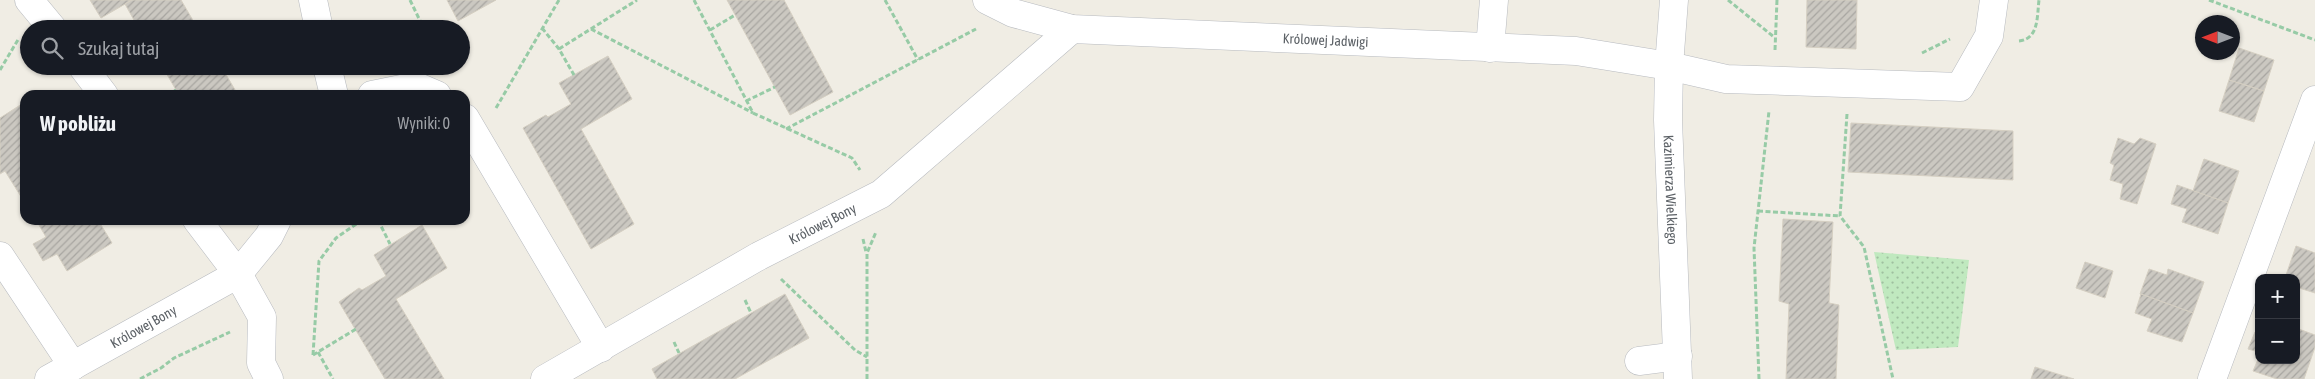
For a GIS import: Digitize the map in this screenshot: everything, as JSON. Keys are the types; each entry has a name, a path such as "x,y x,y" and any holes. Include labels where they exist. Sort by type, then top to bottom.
{"street":[{"path":"29,0 46,20"},
{"path":"313,0 317,20"},
{"path":"1490,48 1494,0"},
{"name":"Kazimierza Wielkiego","path":"1674,0 1669,66 1668,120 1678,368"},
{"name":"Królowej Jadwigi","path":"985,13 1013,13 1072,29 1576,51 1669,66 1772,92 1850,84 1960,87 1990,36 1994,0"},
{"name":"Królowej Bony","path":"545,379 602,348 759,256 881,194 1072,29"},
{"path":"89,75 100,90"},
{"path":"329,75 333,90"},
{"path":"396,90 416,86 425,90"},
{"path":"2212,379 2315,100"},
{"path":"470,126 602,348"},
{"path":"201,225 238,274 262,317 261,363 269,379"},
{"name":"Królowej Bony","path":"49,379 238,274 269,236 274,225"},
{"path":"0,256 73,366"},
{"path":"1639,361 1678,368"}],"path":[{"path":"410,0 420,20"},
{"path":"480,142 484,129 559,0"},
{"path":"559,49 638,0"},
{"path":"694,0 753,113"},
{"path":"885,0 918,60"},
{"path":"1728,0 1774,37"},
{"path":"1759,379 1754,248 1772,92 1777,0"},
{"path":"2208,0 2315,40"},
{"path":"786,129 918,60 985,13"},
{"path":"710,30 735,15"},
{"path":"542,28 559,49 574,75"},
{"path":"591,29 753,113 852,158 862,173"},
{"path":"0,70 19,37"},
{"path":"1850,84 1840,216 1864,247 1893,379"},
{"path":"746,101 775,87"},
{"path":"1758,211 1840,216"},
{"path":"355,225 336,238 319,261 313,355 356,329"},
{"path":"380,225 390,244"},
{"path":"867,379 866,253 877,229"},
{"path":"777,275 855,350 866,357"},
{"path":"140,379 161,368 174,358 262,317"},
{"path":"318,352 334,379"}],"green space":[{"path":"1874,252 1969,260 1958,347 1896,350"}],"building":[{"path":"90,0 132,0 101,18"},
{"path":"132,0 181,0 193,20 134,20 125,4"},
{"path":"447,0 496,0 460,20 457,20"},
{"path":"727,0 784,0 833,92 790,115"},
{"path":"1807,0 1857,0 1856,49 1806,47"},
{"path":"2240,48 2274,60 2264,91 2229,80 2235,60 2240,60"},
{"path":"608,56 632,99 581,129 634,224 591,249 523,128 571,104 559,83"},
{"path":"167,75 226,75 235,90 176,90"},
{"path":"2229,80 2264,91 2254,122 2219,111"},
{"path":"20,105 20,195 5,171 0,174 0,118"},
{"path":"1851,123 2013,131 2013,180 1848,172"},
{"path":"2118,138 2134,144 2140,138 2156,144 2137,204 2120,199 2123,184 2110,180 2114,165 2110,163"},
{"path":"2204,159 2239,171 2228,203 2193,191"},
{"path":"2177,185 2228,203 2218,234 2182,222 2187,209 2171,204"},
{"path":"1783,219 1833,222 1829,303 1839,305 1836,379 1786,379 1789,304 1779,301"},
{"path":"39,225 101,225 112,243 67,271 57,254 43,261 33,244 46,237"},
{"path":"422,225 447,268 396,299 444,379 385,379 339,302 359,288 362,290 386,276 374,255"},
{"path":"2296,246 2315,253 2315,293 2300,288 2300,274 2286,274"},
{"path":"2085,262 2113,271 2105,298 2076,288"},
{"path":"2149,269 2167,275 2168,269 2204,282 2193,313 2140,294"},
{"path":"785,294 809,338 735,379 657,379 652,369"},
{"path":"2141,294 2193,313 2182,342 2147,331 2152,319 2135,313"},
{"path":"2300,329 2315,335 2315,347 2304,379 2277,379 2253,371 2256,364 2300,364"},
{"path":"2255,332 2255,351 2248,349"},
{"path":"2035,367 2074,379 2031,379"}]}
